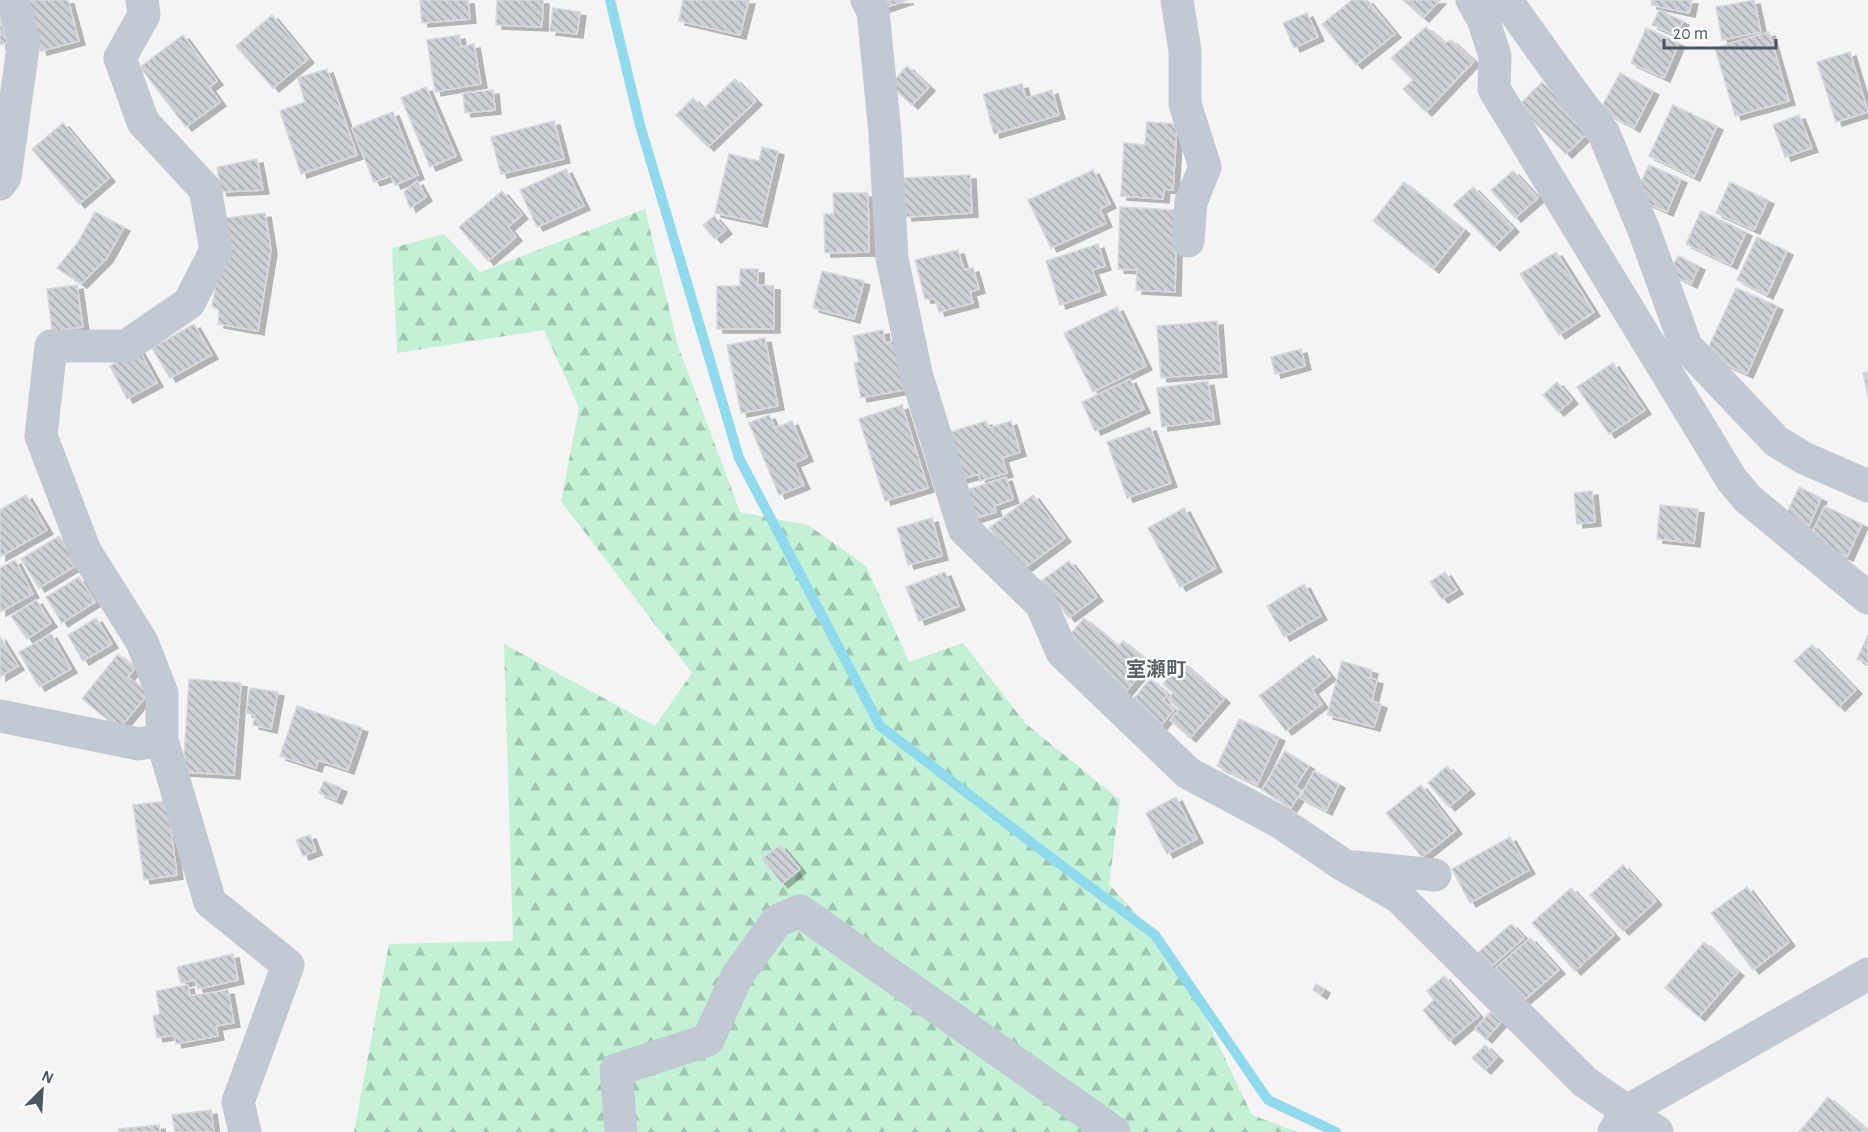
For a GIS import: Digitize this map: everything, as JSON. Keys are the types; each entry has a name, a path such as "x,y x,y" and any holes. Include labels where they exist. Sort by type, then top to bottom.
{"street":[{"path":"0,184 5,177 8,97 24,41 13,0"},
{"path":"142,0 144,15 120,58 143,122 205,189 216,250 189,303 126,346 51,346 41,436 85,551 142,642 162,693 162,740 210,902 288,964 238,1102 245,1132"},
{"path":"867,0 873,11 885,133 892,258 916,373 964,529 1041,604 1062,652 1188,773 1280,822 1345,866 1399,897 1585,1082 1621,1122 1657,1132"},
{"path":"1177,0 1185,51 1185,104 1205,167 1191,202 1188,241"},
{"path":"1472,0 1483,19 1495,56 1494,89 1732,480 1748,499 1868,598"},
{"path":"1506,0 1604,135 1645,233 1686,346 1776,441 1804,458 1868,486"},
{"path":"0,716 139,744 162,740"},
{"path":"1345,866 1435,875"},
{"path":"621,1132 616,1070 708,1040 737,976 777,921 800,911 1114,1132"},
{"path":"1621,1122 1868,974"}],"green space":[{"path":"645,209 678,346 740,512 808,525 866,566 909,662 963,643 1026,724 1120,800 1109,884 1179,962 1252,1115 1298,1132 354,1132 389,944 513,941 504,644 655,726 692,673 561,501 579,408 544,330 397,353 392,248 444,234 480,272"}],"building":[{"path":"27,0 68,0 79,41 41,51"},
{"path":"420,0 468,0 470,19 422,23"},
{"path":"497,0 543,0 542,27 496,25"},
{"path":"683,0 749,0 740,35 679,21"},
{"path":"878,0 908,0 881,9"},
{"path":"1352,0 1367,0 1395,34 1356,65 1322,24"},
{"path":"1403,0 1440,0 1423,18"},
{"path":"1652,0 1692,0 1689,13 1651,5"},
{"path":"1754,0 1761,32 1722,40 1716,7"},
{"path":"553,8 580,12 577,34 550,31"},
{"path":"1659,10 1683,21 1676,35 1652,25"},
{"path":"1307,13 1318,37 1294,48 1283,23"},
{"path":"272,15 308,59 273,88 236,46"},
{"path":"0,18 7,43 0,45"},
{"path":"1426,27 1445,43 1451,40 1474,61 1426,112 1403,89 1413,80 1391,58"},
{"path":"1646,28 1679,43 1664,78 1631,63"},
{"path":"1769,32 1789,101 1735,116 1715,48"},
{"path":"183,35 217,81 209,87 220,102 186,127 140,67"},
{"path":"459,35 461,47 474,44 481,84 435,92 427,40"},
{"path":"1850,52 1868,112 1836,122 1817,62"},
{"path":"907,66 929,87 912,105 890,85"},
{"path":"327,69 357,155 301,174 280,111 305,102 298,78"},
{"path":"1620,73 1653,91 1634,128 1600,110"},
{"path":"735,79 756,101 708,147 676,115 693,98 703,109"},
{"path":"1542,82 1590,131 1566,154 1518,106"},
{"path":"1022,84 1026,98 1052,90 1059,115 994,134 983,94"},
{"path":"426,87 456,156 430,167 401,98"},
{"path":"493,90 495,110 465,113 463,93"},
{"path":"1673,105 1717,126 1694,177 1649,156"},
{"path":"393,112 418,175 395,185 391,176 374,182 352,128"},
{"path":"1799,115 1812,148 1785,157 1773,125"},
{"path":"554,121 564,159 501,174 491,137"},
{"path":"1147,122 1177,124 1173,190 1164,189 1163,199 1121,196 1124,143 1145,145"},
{"path":"63,123 109,178 79,204 32,149"},
{"path":"762,147 778,151 761,223 715,213 729,154 759,161"},
{"path":"257,159 263,190 221,192 217,167"},
{"path":"1649,165 1681,179 1667,212 1634,197"},
{"path":"566,169 584,206 537,227 520,190"},
{"path":"1093,170 1110,204 1100,209 1106,223 1051,248 1028,200"},
{"path":"1513,171 1538,198 1515,218 1491,190"},
{"path":"970,175 972,213 906,217 903,178"},
{"path":"417,181 426,197 410,208 404,192"},
{"path":"1404,182 1464,230 1433,269 1373,221"},
{"path":"1730,182 1768,200 1754,230 1716,213"},
{"path":"1473,187 1513,228 1494,247 1453,205"},
{"path":"502,191 522,215 508,227 516,237 488,261 459,227"},
{"path":"833,193 868,193 869,252 825,253 824,214 834,214"},
{"path":"1120,207 1177,210 1175,292 1136,290 1137,270 1118,269"},
{"path":"1701,211 1746,232 1731,265 1686,244"},
{"path":"95,212 124,227 107,258 81,284 57,268 78,242"},
{"path":"265,213 271,250 258,331 218,324 219,310 212,306 223,247 219,219"},
{"path":"714,216 726,230 715,239 703,225"},
{"path":"1757,237 1787,251 1767,295 1737,280"},
{"path":"1098,244 1105,266 1092,270 1100,291 1060,305 1046,261"},
{"path":"958,250 964,270 973,268 979,289 970,292 973,303 939,312 935,299 925,299 915,260"},
{"path":"1556,252 1594,312 1559,335 1520,274"},
{"path":"1678,256 1699,266 1691,284 1669,273"},
{"path":"740,269 758,269 758,285 774,286 774,329 717,329 717,286 740,286"},
{"path":"822,271 864,281 854,319 813,308"},
{"path":"77,285 83,327 52,331 47,289"},
{"path":"1736,288 1777,306 1747,374 1705,355"},
{"path":"1117,307 1146,366 1093,392 1064,333"},
{"path":"1217,321 1221,373 1161,378 1157,326"},
{"path":"194,324 212,355 170,378 152,348"},
{"path":"883,330 885,343 895,341 904,390 861,398 854,363 859,362 853,336"},
{"path":"765,338 778,406 741,413 727,345"},
{"path":"1301,349 1305,366 1275,374 1271,357"},
{"path":"139,350 157,383 127,399 110,366"},
{"path":"1613,363 1645,410 1609,434 1577,387"},
{"path":"1868,372 1868,396 1863,373"},
{"path":"1130,379 1144,409 1095,431 1082,402"},
{"path":"1208,381 1214,420 1162,427 1157,388"},
{"path":"1557,382 1572,400 1558,412 1543,395"},
{"path":"902,405 928,488 885,501 859,419"},
{"path":"769,415 775,428 792,421 807,457 794,463 804,485 779,495 749,423"},
{"path":"986,421 988,428 1011,421 1020,452 1002,458 1007,473 980,481 979,474 957,480 944,434"},
{"path":"1150,427 1171,483 1127,498 1107,442"},
{"path":"1006,477 1013,499 994,506 996,512 973,519 964,491"},
{"path":"1799,487 1821,498 1809,526 1786,515"},
{"path":"1592,491 1595,522 1577,524 1574,493"},
{"path":"26,495 47,530 0,557 0,510"},
{"path":"1033,495 1065,538 1022,570 989,528"},
{"path":"1660,505 1698,509 1694,543 1657,539"},
{"path":"1825,506 1862,524 1847,557 1809,539"},
{"path":"1184,508 1216,568 1180,587 1148,528"},
{"path":"932,518 942,556 908,565 897,528"},
{"path":"59,536 77,565 39,588 21,559"},
{"path":"15,560 33,594 0,612 0,568"},
{"path":"1069,561 1097,597 1069,618 1041,581"},
{"path":"945,572 959,606 919,621 906,587"},
{"path":"1445,572 1457,590 1442,599 1430,582"},
{"path":"79,577 95,602 62,623 46,597"},
{"path":"1304,584 1321,616 1284,637 1267,606"},
{"path":"36,600 51,623 27,639 11,616"},
{"path":"96,618 112,644 83,661 68,635"},
{"path":"1084,618 1118,646 1123,641 1150,663 1123,695 1064,642"},
{"path":"51,634 71,669 39,687 19,652"},
{"path":"1868,635 1868,664 1857,659"},
{"path":"0,637 18,666 0,677"},
{"path":"1812,645 1856,690 1839,707 1794,661"},
{"path":"118,654 135,668 128,677 148,694 119,729 82,699"},
{"path":"1313,655 1330,676 1312,690 1322,704 1286,731 1259,696"},
{"path":"1342,661 1372,670 1370,678 1377,680 1372,701 1381,704 1374,727 1327,715"},
{"path":"1182,662 1224,699 1190,738 1170,720 1179,710 1168,699 1173,693 1163,684"},
{"path":"189,679 241,683 234,775 183,772"},
{"path":"1150,679 1168,694 1163,700 1174,710 1156,731 1127,707"},
{"path":"250,688 278,692 271,729 253,725 255,715 246,713"},
{"path":"297,706 362,728 348,770 318,760 316,768 280,756"},
{"path":"1239,719 1279,737 1257,785 1217,766"},
{"path":"1285,751 1309,766 1295,787 1302,791 1291,808 1262,790"},
{"path":"1447,766 1469,790 1449,807 1428,783"},
{"path":"1314,771 1339,784 1326,811 1300,798"},
{"path":"324,781 341,788 336,800 319,793"},
{"path":"1421,785 1456,830 1422,857 1386,813"},
{"path":"1176,797 1197,839 1167,854 1146,813"},
{"path":"167,801 177,875 144,880 133,805"},
{"path":"310,835 316,851 303,856 296,840"},
{"path":"1510,837 1529,870 1470,903 1452,869"},
{"path":"780,845 800,869 782,884 762,859"},
{"path":"1623,865 1656,901 1623,931 1590,895"},
{"path":"1747,887 1789,942 1753,970 1711,913"},
{"path":"1571,888 1614,935 1575,971 1532,923"},
{"path":"1511,924 1524,938 1484,973 1472,958"},
{"path":"1530,938 1559,970 1516,1007 1488,975"},
{"path":"1704,942 1738,972 1699,1017 1665,988"},
{"path":"233,954 238,980 198,989 195,980 181,983 177,967"},
{"path":"1444,976 1479,1016 1449,1041 1423,1010 1434,1000 1427,991"},
{"path":"1316,984 1324,989 1321,995 1313,990"},
{"path":"188,985 190,996 228,990 234,1023 216,1026 218,1036 176,1044 174,1035 157,1038 153,1016 160,1014 156,991"},
{"path":"1490,1012 1501,1022 1486,1039 1475,1029"},
{"path":"1485,1045 1497,1057 1485,1070 1472,1058"},
{"path":"1828,1097 1868,1131 1868,1132 1799,1132"},
{"path":"211,1110 214,1132 175,1132 172,1115"},
{"path":"159,1125 160,1132 119,1132 118,1129"}],"waterway":[{"path":"610,0 640,125 739,458 880,726 1155,935 1268,1100 1336,1132"}],"district":[{"name":"室瀬町","path":"1156,669"}]}
